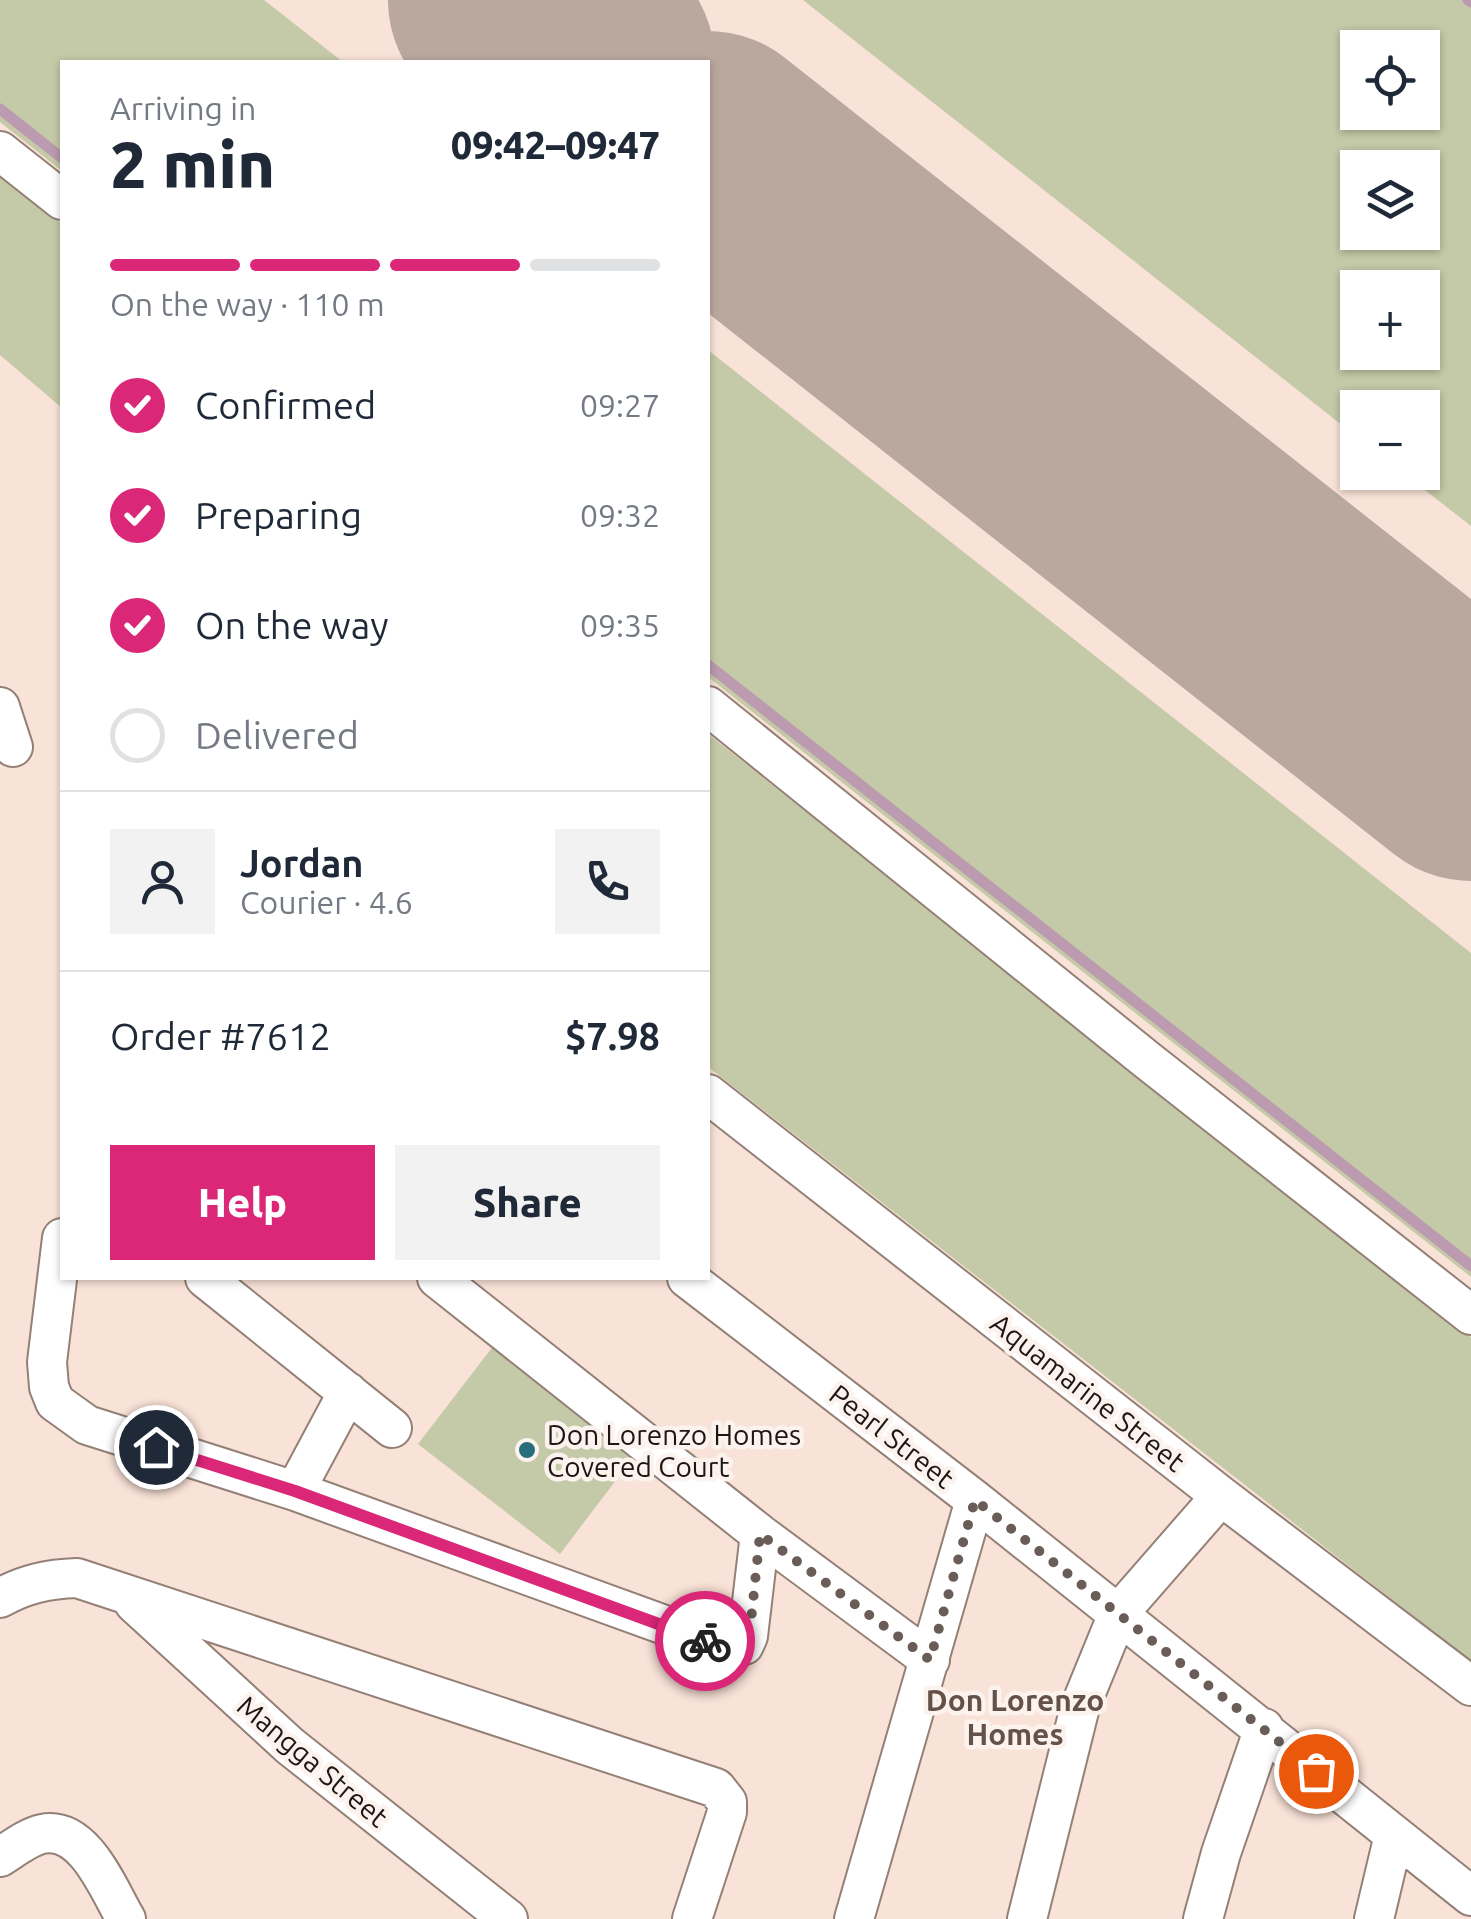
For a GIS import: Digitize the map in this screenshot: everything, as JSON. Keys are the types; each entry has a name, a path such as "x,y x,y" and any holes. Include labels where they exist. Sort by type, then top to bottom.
{"street":[{"path":"0,151 60,198"},
{"path":"0,707 14,746"},
{"path":"710,708 1146,1060 1471,1315"},
{"name":"Aquamarine Street","path":"710,1096 1221,1496 1471,1686"},
{"path":"60,1255 47,1362 55,1402 86,1425 295,1491 728,1648 744,1644 748,1636 760,1534"},
{"path":"208,1280 392,1428"},
{"path":"440,1280 760,1534 930,1660"},
{"name":"Pearl Street","path":"690,1280 975,1500 1471,1896"},
{"path":"295,1491 348,1392"},
{"path":"1027,1919 1080,1707 1118,1614 1221,1496"},
{"path":"854,1919 975,1500"},
{"path":"10,1593 50,1579 77,1578 716,1788 726,1802 727,1812 692,1919"},
{"name":"Mangga Street","path":"125,1594 290,1746 508,1919"},
{"path":"1203,1919 1264,1728"},
{"path":"0,1856 42,1834 60,1834 90,1859 126,1919"},
{"path":"1374,1919 1394,1835"}],"green space":[{"path":"0,0 264,0 340,60 60,60 60,169 0,122"},
{"path":"803,0 1471,0 1471,526 1425,490 1440,490 1440,390 1340,390 1340,424"},
{"path":"0,175 60,222 60,406 0,355"},
{"path":"710,352 1471,953 1471,1277 710,679"},
{"path":"710,736 1471,1337 1471,1661 710,1069"},
{"name":"Don Lorenzo Homes Covered Court","path":"494,1345 635,1455 560,1554 418,1444"}],"waterway":[{"path":"0,109 60,156"},
{"path":"710,667 1471,1266"}],"runway":[{"path":"512,0 588,60"},
{"path":"710,157 1471,757"}],"way so far":[{"path":"705,1641 728,1648 744,1644 751,1621 760,1534 930,1660 975,1500 1316,1771"}],"place":[{"name":"Don Lorenzo Homes Covered Court","path":"527,1450"}],"district":[{"name":"Don Lorenzo Homes","path":"1015,1717"}],"route":[{"path":"156,1447 295,1491 705,1641"}]}
